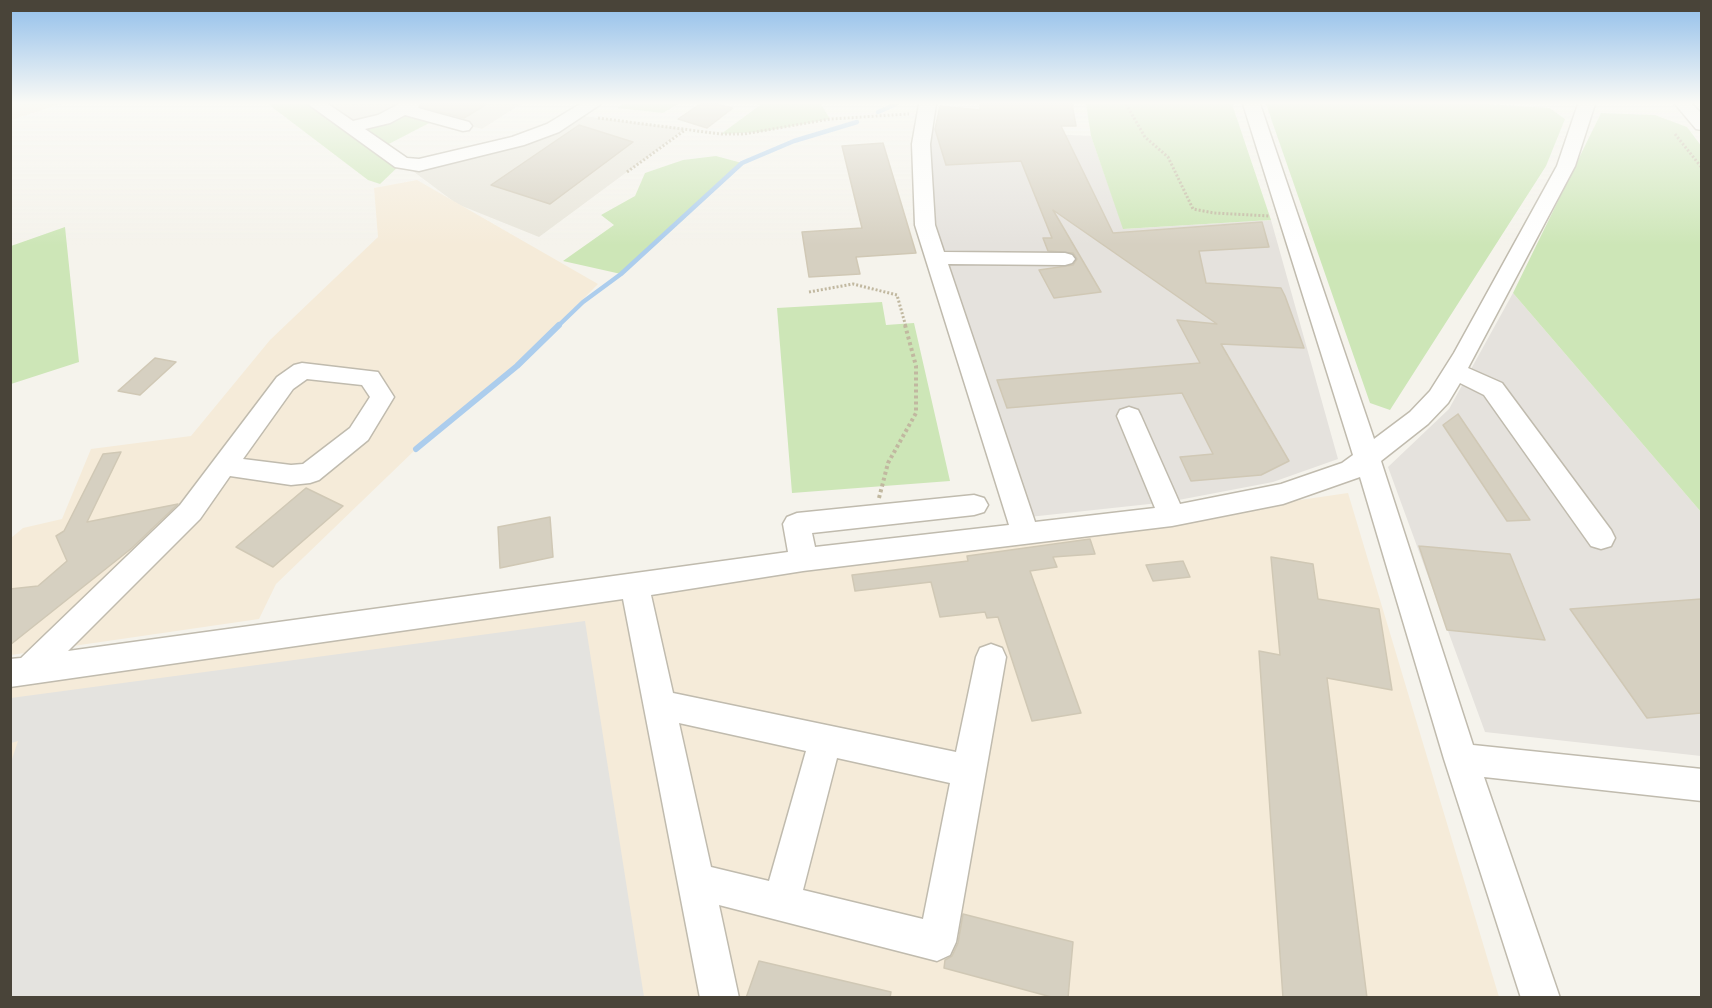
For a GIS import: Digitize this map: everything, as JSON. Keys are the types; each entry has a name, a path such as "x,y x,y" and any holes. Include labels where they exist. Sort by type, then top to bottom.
{"street":[{"path":"385,151 402,163 419,165 477,151"},
{"path":"921,151 925,225 1025,532"},
{"path":"1266,151 1367,458 1461,759 1541,998"},
{"path":"20,672 635,586 802,560 1172,516 1283,494 1351,470 1419,418 1439,397 1566,166 1571,151"},
{"path":"936,259 969,257 1065,259"},
{"path":"20,672 190,512 285,383 302,371 370,378 382,397 359,434 310,473 291,475 224,466"},
{"path":"1454,371 1493,389 1601,538"},
{"path":"1129,416 1172,516"},
{"path":"802,560 797,524 974,505"},
{"path":"635,586 720,998"},
{"path":"696,881 937,942 991,657"},
{"path":"659,704 969,771"},
{"path":"782,902 825,740"},
{"path":"1461,759 1701,785"}],"path":[{"path":"627,172 656,151"},
{"path":"1161,151 1168,157 1193,209 1215,213 1288,217"},
{"path":"1688,151 1701,168"},
{"path":"809,292 853,284 897,294 916,366 916,414 888,463 874,516"}],"shaded area":[{"path":"470,151 655,151 539,237 457,204 402,163 438,162"},
{"path":"930,151 1096,151 1124,229 1271,220 1338,459 1273,482 1168,502 1029,517 938,245"},
{"path":"417,180 598,284 517,366 416,449 276,584 259,619 11,655 11,538 23,528 62,519 91,449 191,436 270,340 378,237 374,188"},
{"path":"1513,293 1701,512 1701,756 1485,732 1388,467 1449,409"},
{"path":"1348,493 1499,997 11,997 10,687"},
{"path":"585,621 644,997 11,997 10,765 18,741 11,743 11,698"}],"green space":[{"path":"330,151 385,151 402,163 380,184 368,180"},
{"path":"1096,151 1248,151 1271,220 1123,229"},
{"path":"1282,151 1552,151 1546,166 1390,410 1370,403"},
{"path":"1582,151 1702,151 1701,512 1513,293"},
{"path":"716,156 742,163 621,274 563,261 614,225 601,215 635,196 645,173 683,160"},
{"path":"65,227 79,362 11,384 11,246"},
{"path":"882,302 886,325 914,323 950,481 792,493 777,308"}],"building":[{"path":"541,151 621,151 550,204 491,185"},
{"path":"843,151 885,151 916,253 856,257 860,274 809,277 802,232 862,228"},
{"path":"942,151 1073,151 1113,233 1262,222 1269,247 1199,251 1206,283 1281,288 1285,296 1304,348 1221,344 1289,461 1261,475 1191,481 1180,457 1213,454 1182,393 1007,408 997,380 1200,363 1177,320 1217,324 1053,210 1101,292 1054,298 1039,270 1073,265 1077,259 1073,253 1048,251 1043,238 1052,238 1021,161 946,165"},
{"path":"155,358 176,362 140,395 118,391"},
{"path":"1458,414 1530,520 1507,521 1443,425"},
{"path":"121,452 87,522 178,504 132,548 10,645 10,589 38,586 67,561 56,536 64,531 103,454"},
{"path":"306,488 343,506 273,567 236,547"},
{"path":"550,517 553,557 500,568 498,527"},
{"path":"1090,539 1095,554 1053,557 1057,567 1030,571 1081,713 1032,721 998,617 987,618 985,612 940,617 931,582 855,591 852,575 968,561 967,556"},
{"path":"1419,546 1510,554 1545,640 1447,630"},
{"path":"1271,557 1313,564 1318,599 1379,609 1392,690 1327,678 1367,998 1283,998 1259,651 1280,655"},
{"path":"1183,561 1190,577 1153,581 1146,565"},
{"path":"1701,599 1701,713 1647,718 1570,609"},
{"path":"963,914 1073,942 1068,998 1055,998 944,968 945,960 952,956 958,943"},
{"path":"759,961 891,992 890,998 746,998"}],"waterway":[{"path":"557,327 583,302 621,274 742,163 770,151"},
{"path":"416,449 517,366 559,325"}]}
